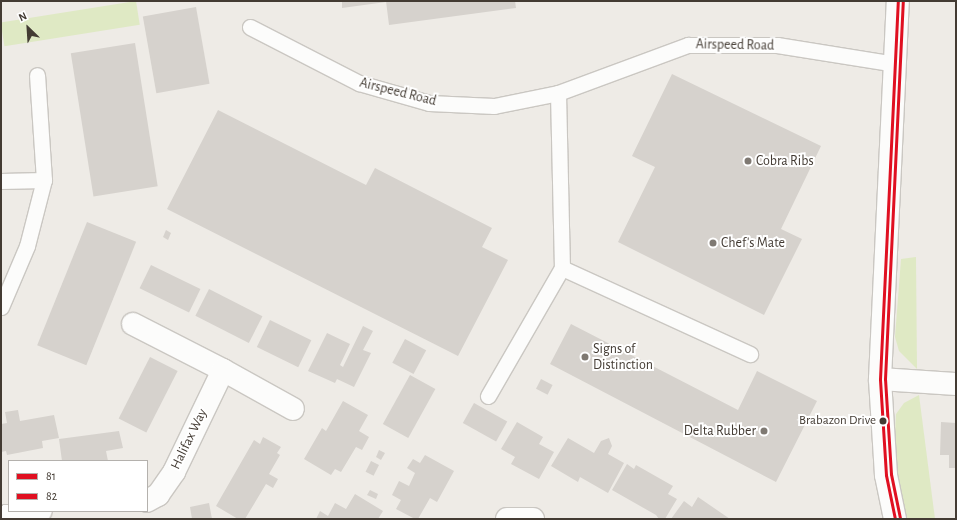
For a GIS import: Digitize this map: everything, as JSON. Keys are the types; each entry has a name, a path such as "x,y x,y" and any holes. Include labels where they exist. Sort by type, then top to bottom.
{"street":[{"path":"895,519 886,475 880,379 898,1"},
{"path":"133,324 223,370 293,409"},
{"name":"Halifax Way","path":"148,500 158,495 174,472 223,370"},
{"path":"880,379 956,384"},
{"path":"1,517 35,512"},
{"path":"507,519 533,519"}],"lane":[{"name":"Airspeed Road","path":"250,27 359,83 429,102 494,106 558,93 688,45 777,45 896,64"},
{"path":"1,307 27,246 44,180 37,75"},
{"path":"488,396 562,268 558,93"},
{"path":"1,182 44,180"},
{"path":"562,268 750,354"}],"green space":[{"path":"136,1 140,25 4,46 1,22"},
{"path":"916,257 917,369 899,351 895,337 901,259"},
{"path":"919,395 935,519 907,519 896,476 894,451 896,414 904,403"}],"building":[{"path":"342,1 386,1 386,2 342,8"},
{"path":"386,1 515,1 516,8 389,25"},
{"path":"196,7 210,84 156,93 143,16"},
{"path":"135,43 158,186 93,196 71,53"},
{"path":"672,74 821,146 781,229 802,239 764,315 618,242 655,167 632,156"},
{"path":"218,110 366,185 375,168 492,228 482,247 508,260 458,356 167,209"},
{"path":"87,222 136,242 86,365 37,345"},
{"path":"166,230 171,233 168,240 163,237"},
{"path":"151,265 200,289 189,312 140,288"},
{"path":"209,289 262,316 249,343 195,316"},
{"path":"270,320 311,340 298,367 257,347"},
{"path":"571,324 738,410 757,371 817,401 776,482 550,364"},
{"path":"363,326 373,331 363,350 371,353 354,387 337,379 335,383 308,371 327,333 350,344 340,365 343,367"},
{"path":"405,339 426,350 414,374 392,363"},
{"path":"150,357 178,371 146,433 119,418"},
{"path":"410,375 435,389 408,438 383,424"},
{"path":"541,379 553,385 548,395 536,389"},
{"path":"343,401 368,415 359,431 369,437 362,450 356,447 341,472 335,469 331,475 304,459 322,428 326,431"},
{"path":"474,403 507,421 496,442 463,423"},
{"path":"18,410 20,421 54,415 59,438 42,441 43,448 7,455 6,451 1,452 1,424 7,423 5,412"},
{"path":"517,422 543,437 539,444 554,452 539,479 511,464 515,457 501,449"},
{"path":"941,422 956,423 956,468 949,468 949,455 940,455"},
{"path":"119,431 123,448 106,451 108,460 62,460 59,439"},
{"path":"263,437 281,447 277,453 280,455 269,474 278,479 273,488 266,484 245,519 238,519 216,506 254,440 260,444"},
{"path":"568,438 594,453 601,441 609,438 612,446 608,454 624,463 608,493 580,477 578,482 551,466"},
{"path":"379,450 385,453 381,460 376,457"},
{"path":"425,455 454,471 437,502 430,498 418,519 415,519 396,509 401,500 392,495 399,481 409,486 415,473 407,468 413,459 420,463"},
{"path":"371,461 379,465 374,476 366,472"},
{"path":"627,464 634,469 636,465 673,486 668,494 677,499 665,519 659,519 656,515 612,490"},
{"path":"370,490 378,494 376,499 367,495"},
{"path":"355,494 383,511 378,519 316,519 320,511 328,516 335,503 346,509"},
{"path":"698,497 730,519 671,519 684,501 692,507"},
{"path":"209,503 212,519 192,519 190,507"}],"transit line":[{"name":"81","path":"895,519 886,475 880,379 898,1"},
{"name":"82","path":"900,518 891,474 885,379 903,1"}],"place":[{"name":"Cobra Ribs","path":"748,161"},
{"name":"Chef's Mate","path":"713,243"},
{"name":"Signs of Distinction","path":"585,357"},
{"name":"Brabazon Drive","path":"883,421"},
{"name":"Delta Rubber","path":"764,431"}]}
